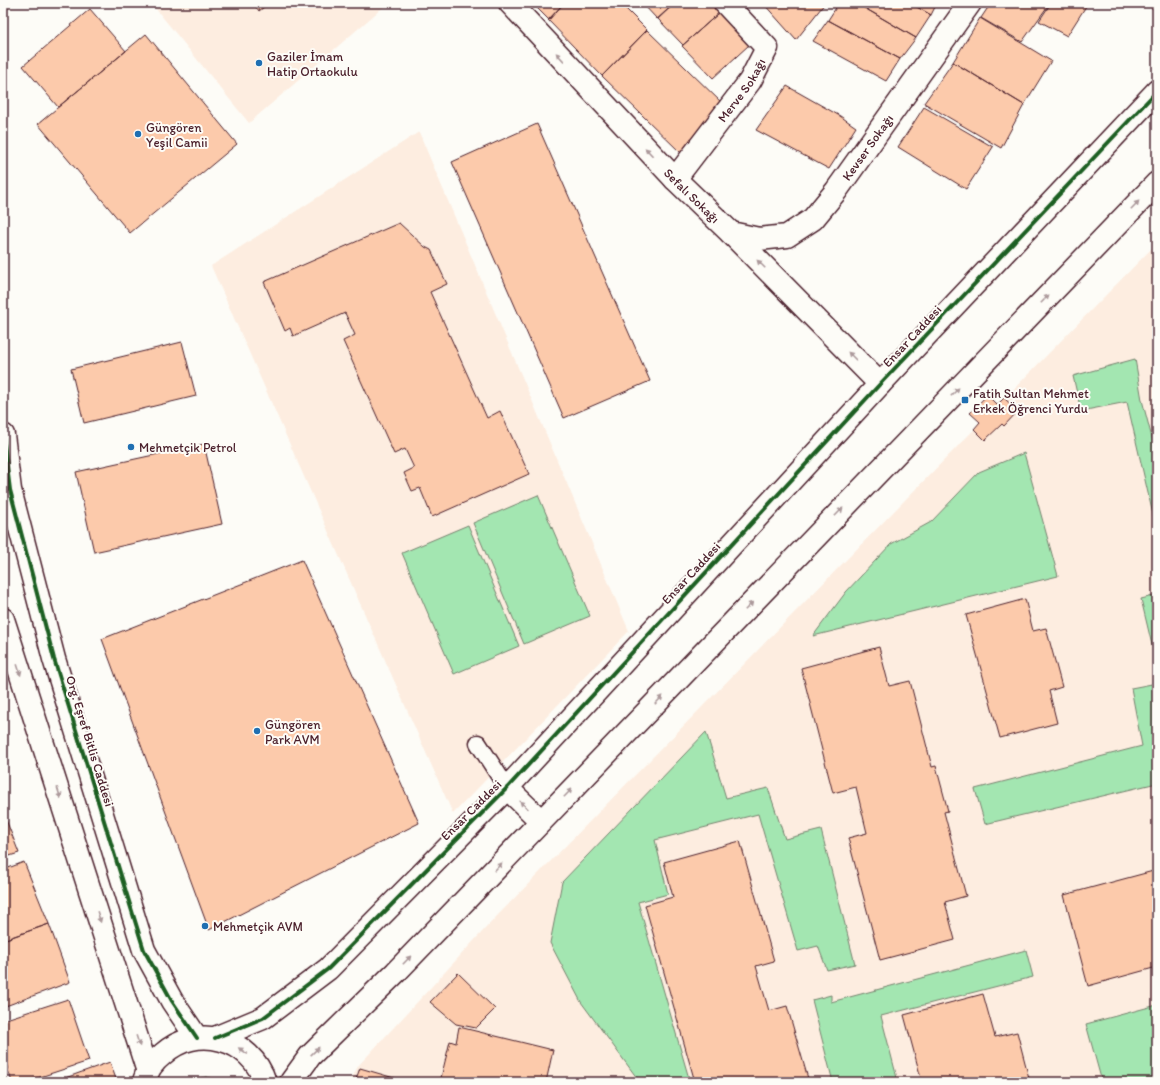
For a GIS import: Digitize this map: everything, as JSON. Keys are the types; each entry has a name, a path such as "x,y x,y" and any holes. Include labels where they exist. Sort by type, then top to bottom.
{"street":[{"name":"Sefalı Sokağı","path":"510,3 675,179 731,233 880,384"},
{"name":"Merve Sokağı","path":"675,179 750,81 767,48 725,3"},
{"name":"Kevser Sokağı","path":"731,233 759,240 787,236 813,219 836,192 970,3"},
{"name":"Ensar Caddesi","path":"206,1038 263,1018 328,969 507,788 880,384 1157,91"},
{"path":"291,1082 310,1056 396,972 1157,183"},
{"name":"Org. Eşref Bitlis Caddesi","path":"3,435 10,490 54,659 144,950 172,1001 206,1038"},
{"path":"3,619 146,1077"},
{"path":"507,788 541,821"},
{"path":"146,1077 155,1061 170,1047 190,1039 206,1038 231,1043 249,1055 262,1072 265,1082"}],"lane":[{"path":"478,742 507,788"}],"shaded area":[{"name":"Gaziler İmam Hatip Ortaokulu","path":"151,3 388,3 249,123"},
{"path":"419,132 629,631 453,814 211,266"},
{"path":"1157,243 1157,1082 350,1082 358,1066 496,917"}],"green space":[{"path":"1135,359 1142,400 1157,457 1157,532 1127,402 1081,411 1073,376"},
{"path":"1024,453 1058,576 813,636 846,592 891,544 931,522 979,472"},
{"path":"538,495 590,616 524,644 473,523"},
{"path":"468,525 519,646 454,674 402,553"},
{"path":"1157,595 1157,666 1141,599"},
{"path":"1157,683 1157,783 985,824 975,789 1142,746 1131,688"},
{"path":"706,732 726,798 768,788 785,839 821,830 855,964 827,970 818,946 798,951 758,814 655,840 668,894 638,902 690,1082 640,1082 581,1002 550,943 562,882"},
{"path":"1026,950 1033,977 881,1016 898,1082 833,1082 812,1000 831,995 831,1002"},
{"path":"1157,1005 1157,1082 1102,1082 1086,1024"},
{"path":"206,1077 219,1082 191,1082 196,1079"}],"building":[{"name":"Gaziler İmam Hatip Ortaokulu","path":"253,3 269,3 259,11"},
{"path":"532,3 564,3 549,20"},
{"path":"564,3 620,3 647,30 602,76 548,20"},
{"path":"642,3 675,3 657,19"},
{"path":"675,3 712,3 720,12 683,45 658,19"},
{"path":"763,3 825,3 796,40"},
{"path":"839,3 856,3 916,38 900,59 828,20"},
{"path":"856,3 910,3 931,15 916,38"},
{"path":"910,3 937,3 931,15"},
{"path":"991,3 1050,3 1022,42 981,18"},
{"path":"1051,3 1088,3 1067,36 1039,21"},
{"path":"90,9 126,51 58,107 23,66"},
{"path":"720,12 749,45 713,78 682,46"},
{"path":"980,18 1051,61 1024,105 953,62"},
{"path":"828,20 900,59 886,81 813,41"},
{"path":"647,30 724,105 682,154 602,76"},
{"name":"Güngören Yeşil Camii","path":"146,34 237,144 130,233 38,124"},
{"path":"953,62 1024,105 1001,148 924,103"},
{"path":"787,86 840,116 856,127 829,169 756,130"},
{"path":"924,107 993,147 966,189 898,147"},
{"path":"537,124 650,381 564,418 452,162"},
{"path":"399,223 425,247 431,250 447,284 430,292 487,418 500,411 529,474 432,517 420,488 412,491 404,473 414,468 405,449 394,454 343,341 355,335 345,313 293,336 290,328 285,331 264,282"},
{"path":"182,342 196,396 84,423 71,369"},
{"path":"987,395 997,405 1004,398 1018,411 1004,426 1002,424 985,440 974,429 980,422 970,413"},
{"path":"204,444 222,524 94,552 76,472"},
{"name":"Güngören Park AVM","path":"302,560 419,823 209,930 102,639"},
{"path":"1025,599 1033,631 1046,628 1062,687 1049,691 1057,723 1000,738 966,615"},
{"path":"879,647 889,686 910,681 932,767 936,766 948,811 944,812 966,896 945,902 955,940 880,960 848,838 867,833 856,787 833,793 801,668"},
{"path":"3,812 19,853 3,858"},
{"path":"740,841 774,961 756,966 769,1011 787,1006 809,1082 695,1082 645,905 673,897 664,862"},
{"path":"24,862 49,924 3,940 3,870"},
{"path":"1157,870 1157,967 1088,986 1064,895"},
{"path":"49,924 70,982 3,1007 3,940"},
{"path":"458,973 495,1009 476,1028 456,1024 430,1002"},
{"path":"983,994 995,1037 1017,1032 1030,1082 922,1082 904,1015"},
{"path":"68,999 89,1061 25,1082 12,1082 3,1054 3,1020"},
{"path":"459,1027 553,1050 546,1082 440,1082 450,1041 456,1043"},
{"path":"110,1062 117,1082 54,1082"},
{"path":"360,1068 401,1080 401,1082 355,1082"}],"cycle path":[{"path":"215,1038 263,1018 328,969 507,788 880,384 1157,91"},
{"path":"3,435 10,490 54,659 144,950 172,1001 197,1038"}],"place":[{"name":"Gaziler İmam Hatip Ortaokulu","path":"259,63"},
{"name":"Güngören Yeşil Camii","path":"138,134"},
{"name":"Fatih Sultan Mehmet Erkek Öğrenci Yurdu","path":"965,400"},
{"name":"Mehmetçik Petrol","path":"131,447"},
{"name":"Güngören Park AVM","path":"257,731"},
{"name":"Mehmetçik AVM","path":"205,926"}]}
